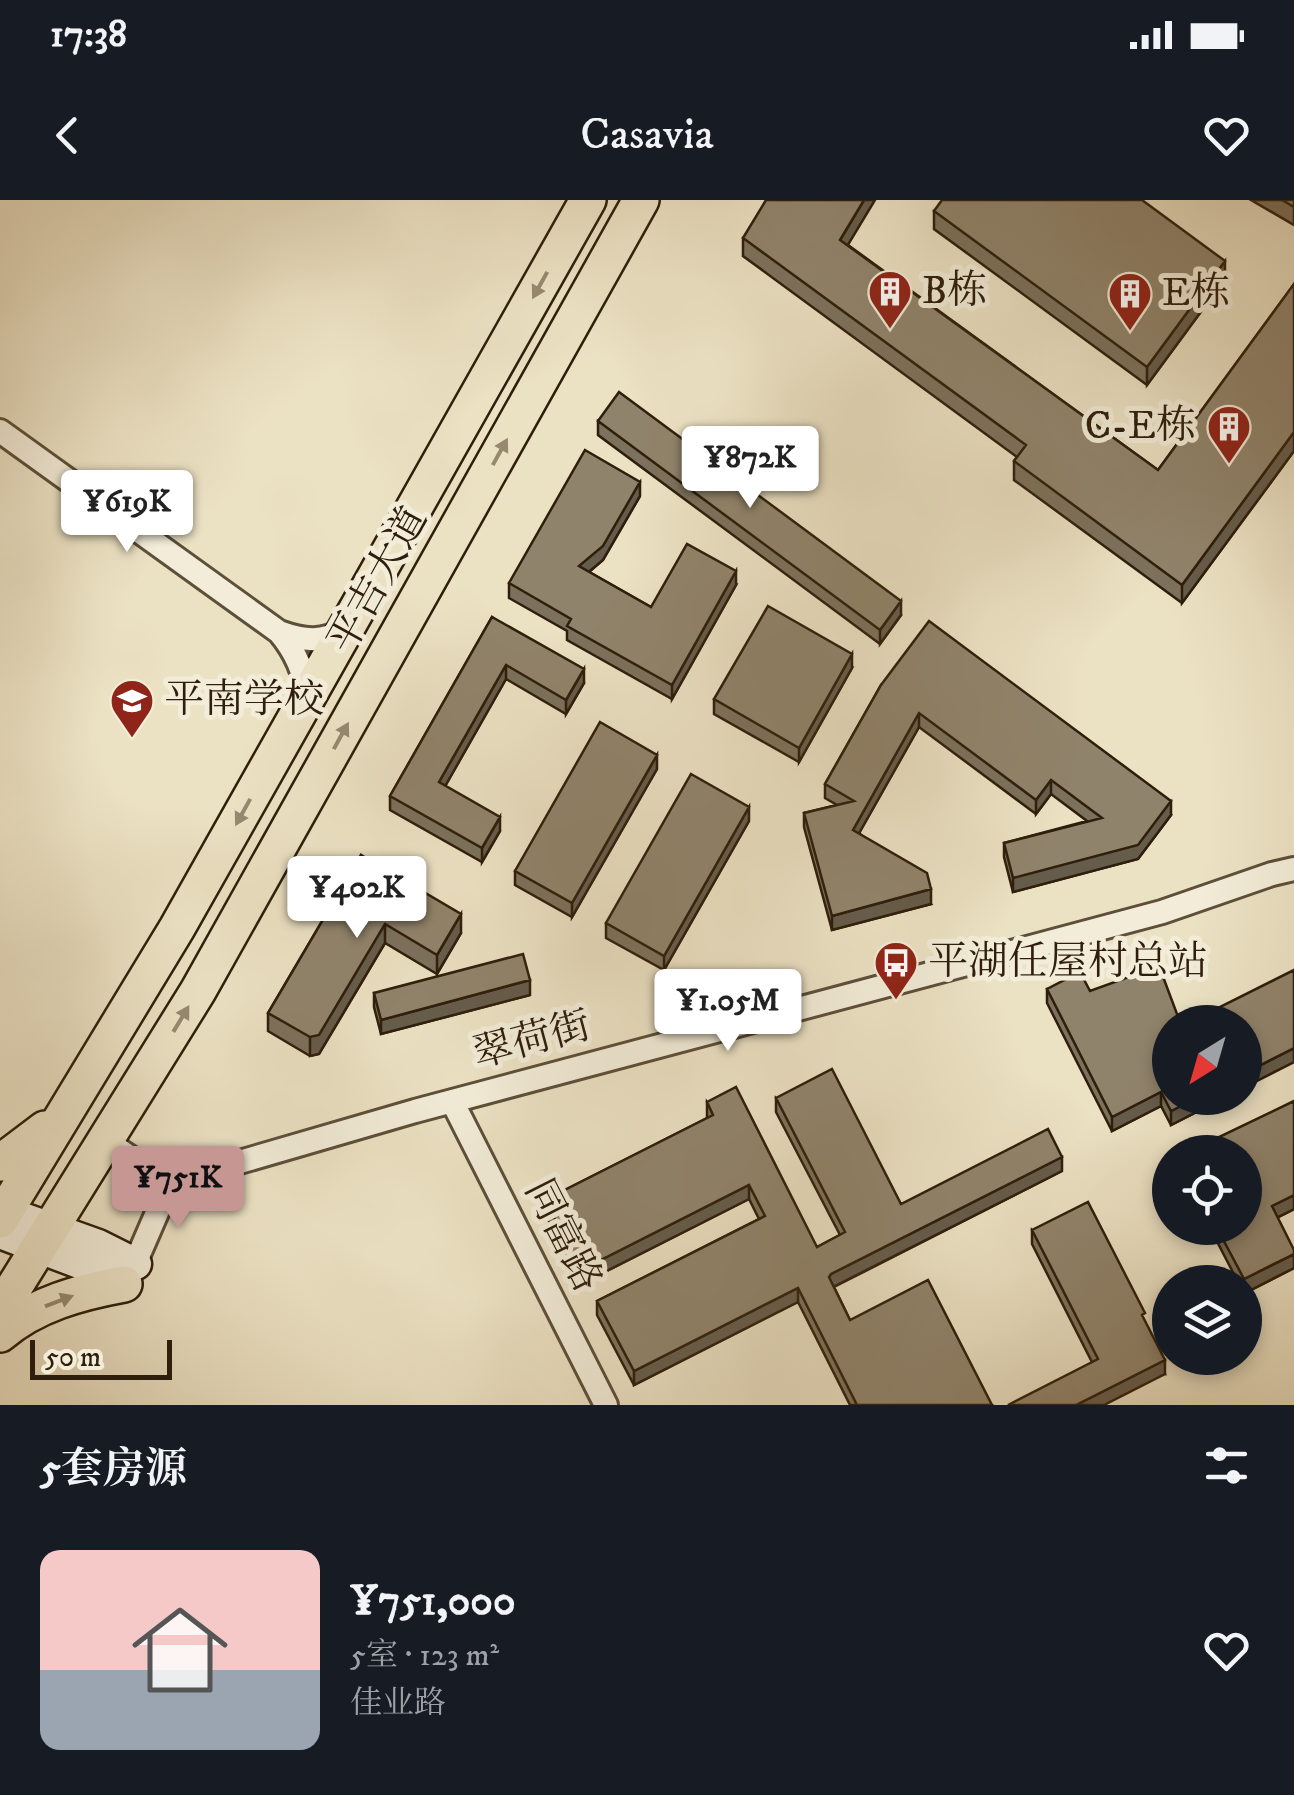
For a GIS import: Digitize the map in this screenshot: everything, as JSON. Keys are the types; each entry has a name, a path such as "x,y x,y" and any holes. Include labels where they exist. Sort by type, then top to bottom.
{"main road":[{"name":"平吉大道","path":"1,1219 177,928 588,200"},
{"name":"平吉大道","path":"0,1310 198,992 642,200"},
{"path":"104,1048 148,1075"},
{"path":"0,1163 34,1139 74,1100"},
{"path":"0,1334 49,1304 130,1274"}],"street":[{"path":"0,431 278,632 304,673 307,698"},
{"path":"278,632 322,640 346,629"},
{"name":"翠荷街","path":"172,1178 1162,912 1283,871 1294,861"},
{"name":"同富路","path":"452,1100 606,1405"},
{"path":"1,1219 44,1238 87,1266 130,1274 172,1178 150,1170 106,1141"}],"building":[{"path":"766,200 864,200 840,240 1158,470 1294,284 1294,432 1182,585 1014,461 1026,445 743,238"},
{"name":"E栋","path":"942,200 1142,200 1225,261 1147,367 934,211"},
{"path":"619,392 901,601 880,630 598,421"},
{"path":"585,450 640,482 603,546 579,566 651,607 687,544 736,571 672,685 567,626 571,619 509,583"},
{"path":"768,606 852,654 799,748 714,699"},
{"path":"492,617 584,669 566,700 506,665 439,782 500,817 482,848 390,796"},
{"path":"929,621 1171,801 1138,845 1013,878 1004,843 1102,818 1051,780 1036,800 919,713 853,830 927,873 931,889 832,916 804,813 854,801 825,784 881,685"},
{"path":"600,722 657,755 572,903 515,871"},
{"path":"691,774 749,807 664,956 606,923"},
{"path":"361,855 461,914 437,955 385,924 319,1035 310,1037 268,1013"},
{"path":"523,954 530,980 381,1020 374,993"},
{"path":"1159,966 1174,1005 1152,1005 1152,1097 1112,1117 1047,989 1080,972 1090,991"},
{"path":"1294,970 1294,1048 1262,1064 1262,1005 1224,1005"},
{"path":"832,1069 901,1204 1048,1129 1062,1157 829,1277 850,1320 928,1280 992,1405 857,1405 798,1288 634,1371 597,1301 765,1216 749,1185 581,1270 545,1200 713,1115 707,1102 736,1087 817,1247 845,1232 776,1098"},
{"path":"1294,1101 1294,1195 1272,1206 1294,1254 1262,1270 1262,1265 1237,1265 1226,1245 1262,1245 1262,1135 1223,1135"},
{"path":"1088,1202 1145,1313 1142,1315 1152,1335 1152,1367 1076,1405 1008,1405 1098,1359 1032,1230"}],"place":[{"name":"B栋","path":"890,330"},
{"name":"E栋","path":"1130,332"},
{"name":"C-E栋","path":"1229,465"},
{"name":"平南学校","path":"132,739"},
{"name":"平湖任屋村总站","path":"896,1001"}]}
